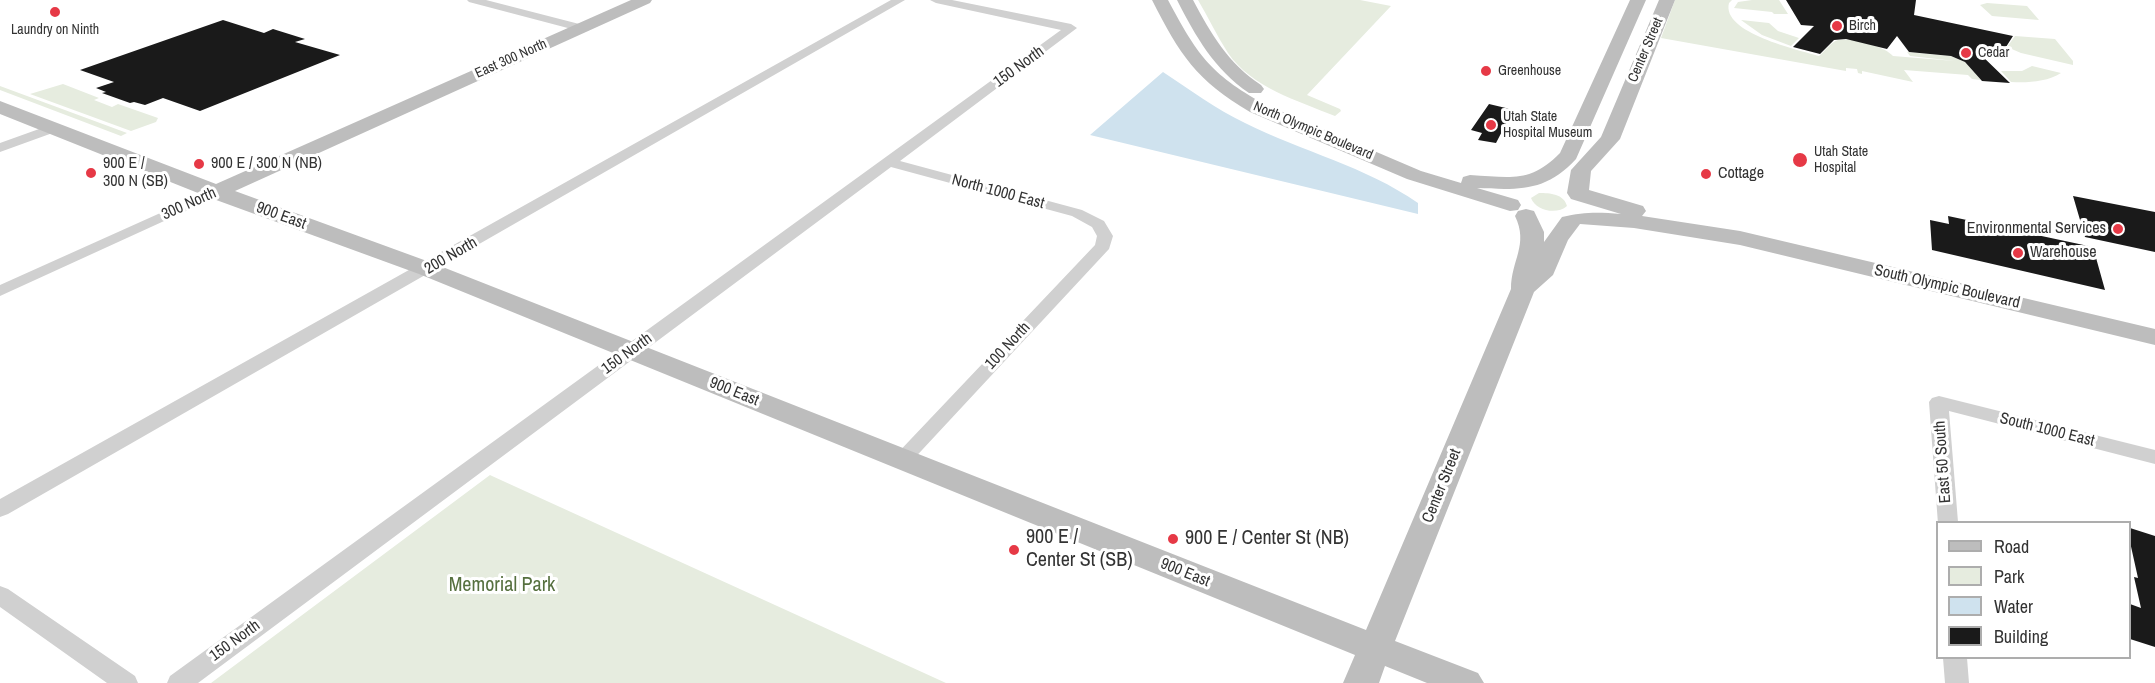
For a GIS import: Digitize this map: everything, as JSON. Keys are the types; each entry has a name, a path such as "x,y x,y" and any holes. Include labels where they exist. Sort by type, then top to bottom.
{"street":[{"path":"472,0 582,28"},
{"name":"East 300 North","path":"379,119 644,0"},
{"name":"200 North","path":"0,509 428,269 899,0"},
{"name":"150 North","path":"179,683 1071,28 936,0"},
{"name":"North Olympic Boulevard","path":"1160,0 1190,57 1202,72 1234,96 1414,175 1548,222 1576,220"},
{"name":"North Olympic Boulevard","path":"1185,0 1212,52 1227,70 1259,92 1342,131 1458,178 1487,184 1548,183 1579,194"},
{"name":"Center Street","path":"1523,183 1555,170 1569,155 1638,0"},
{"name":"Center Street","path":"1579,194 1581,170 1610,139 1667,0"},
{"path":"1621,39 1650,44"},
{"name":"900 East","path":"0,107 216,192 428,269 1466,683"},
{"path":"1589,110 1619,116"},
{"name":"300 North","path":"0,291 379,119"},
{"path":"0,148 53,128"},
{"name":"North 1000 East","path":"889,162 1077,213 1090,218 1103,230"},
{"path":"1518,210 1507,193 1523,183"},
{"path":"1576,220 1587,215 1590,206 1579,194"},
{"name":"South Olympic Boulevard","path":"1579,194 1740,238 2155,336"},
{"name":"Center Street","path":"1361,683 1523,289 1523,271 1534,245 1535,235 1518,210"},
{"name":"Center Street","path":"1523,289 1541,275 1557,238 1576,220"},
{"name":"South Olympic Boulevard","path":"1576,220 1634,221 1740,238"},
{"name":"100 North","path":"902,459 1103,246 1105,236 1103,230"},
{"name":"South 1000 East","path":"1939,402 2155,457"},
{"name":"East 50 South","path":"1939,402 1947,521"},
{"path":"0,595 126,683"},
{"path":"1955,659 1957,683"}],"green space":[{"path":"1198,0 1360,0 1391,6 1307,95 1340,109 1341,111 1335,116 1276,92 1249,75 1228,53"},
{"path":"1675,0 1732,0 1729,3 1730,14 1737,23 1749,31 1780,45 1819,56 1835,41 1851,40 1883,49 1893,56 1955,61 1910,56 1907,52 1951,56 1965,62 1981,80 1972,79 1968,75 1904,70 1913,82 1862,71 1862,74 1858,73 1857,69 1846,68 1846,71 1661,38"},
{"path":"1779,0 1788,14 1734,8 1738,2"},
{"path":"1987,3 2027,6 2039,20 1992,16 1980,5"},
{"path":"1741,20 1769,23 1778,31 1799,38 1791,46 1762,35"},
{"path":"2015,36 2055,39 2073,61 2073,65 2021,53 2007,47"},
{"path":"2032,66 2061,73 2043,80 2011,82 2001,71 2022,71"},
{"path":"63,84 99,98 94,100 112,107 118,104 158,118 156,122 131,131 30,94"},
{"path":"0,86 127,133 121,136 0,90"},
{"path":"1539,193 1560,197 1567,206 1553,211 1542,209 1531,198"},
{"name":"Memorial Park","path":"490,475 492,476 946,683 211,683"}],"water":[{"path":"1163,72 1245,123 1355,169 1398,190 1418,203 1418,214 1090,135"}],"building":[{"path":"1786,0 1916,0 1914,15 2013,36 1999,58 1978,52 2010,83 1982,81 1965,62 1951,56 1909,52 1897,36 1887,49 1846,39 1834,40 1820,54 1793,47 1814,26 1801,25"},
{"path":"223,20 264,33 273,29 305,39 295,42 340,55 200,111 163,98 145,105 130,103 102,93 106,92 96,88 114,82 80,70"},
{"name":"Utah State Hospital Museum","path":"1489,104 1510,109 1506,120 1508,120 1496,143 1478,140 1482,133 1471,130"},
{"name":"Environmental Services","path":"2073,196 2155,212 2155,252 2085,237"},
{"name":"Warehouse","path":"1948,216 2093,247 2105,290 1932,250 1930,220 1949,224"},
{"path":"2131,528 2155,536 2155,647 2131,639 2131,604 2141,608 2134,577 2138,578 2131,546"}],"place":[{"name":"Laundry on Ninth","path":"55,12"},
{"name":"Birch","path":"1837,26"},
{"name":"Cedar","path":"1966,53"},
{"name":"Greenhouse","path":"1486,71"},
{"name":"Utah State Hospital Museum","path":"1491,125"},
{"name":"Utah State Hospital","path":"1800,160"},
{"name":"900 E / 300 N (NB)","path":"199,164"},
{"name":"900 E / 300 N (SB)","path":"91,173"},
{"name":"Cottage","path":"1706,174"},
{"name":"Environmental Services","path":"2118,229"},
{"name":"Warehouse","path":"2018,253"},
{"name":"900 E / Center St (NB)","path":"1173,539"},
{"name":"900 E / Center St (SB)","path":"1014,550"}]}
